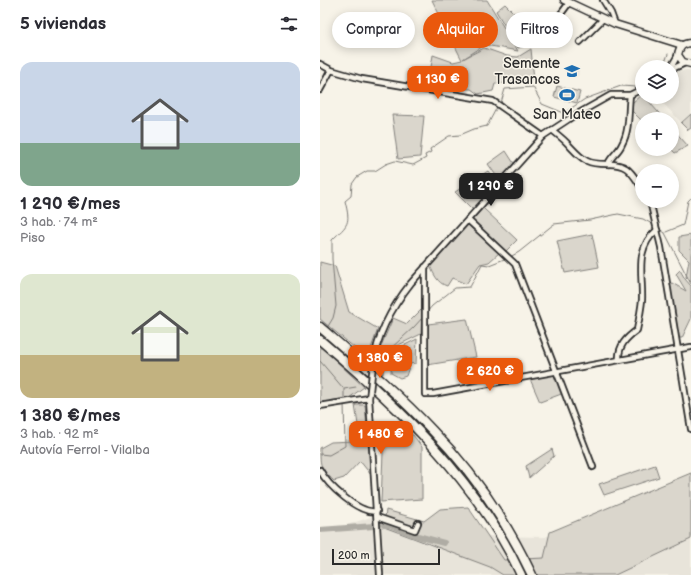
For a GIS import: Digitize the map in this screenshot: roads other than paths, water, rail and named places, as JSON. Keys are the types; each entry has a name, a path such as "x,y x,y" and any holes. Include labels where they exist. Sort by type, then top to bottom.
{"highway":[{"path":"320,327 422,420 452,452 479,485 502,520 532,575"},
{"path":"320,340 403,415 449,464 482,506 521,575"}],"main road":[{"path":"566,1 614,24 670,41 687,43"},
{"path":"670,41 681,60 688,63"},
{"path":"678,53 687,43"}],"street":[{"path":"603,0 611,13 614,24"},
{"path":"559,12 566,1"},
{"path":"580,42 603,19"},
{"path":"675,60 678,53"},
{"path":"320,64 331,70 362,80 493,101 543,136"},
{"path":"320,90 331,70"},
{"path":"380,575 369,398 374,354 385,323 397,301 425,267 543,136 611,95 630,95 635,92"},
{"path":"608,164 611,157 622,145 626,132 630,95"},
{"path":"552,130 588,162 624,166 635,177"},
{"path":"653,208 691,429"},
{"path":"468,220 515,264 593,467"},
{"path":"619,360 618,351 627,338 637,330 642,301 640,261 649,238 656,228"},
{"path":"425,267 426,394 691,348"},
{"path":"320,406 369,398"},
{"path":"320,470 335,489 350,502 368,512 377,512"},
{"path":"377,517 415,530 418,523"}],"waterway":[{"path":"666,60 668,54"},
{"path":"501,103 505,89 533,87 542,104 564,113 585,99 621,86 635,87"},
{"path":"327,328 333,318 336,306 332,240 347,224 348,215 345,201 351,196 352,184 357,177 367,171 375,171 386,164 395,161 413,165 426,158 425,155 431,152 430,149 449,136 460,135 474,129 487,126 497,107"},
{"path":"666,232 683,225 688,201 691,198"},
{"path":"510,257 519,252 554,224 590,220 618,214 643,219 654,225"},
{"path":"658,228 665,233 691,284"},
{"path":"427,312 432,306 455,288 470,287 482,264 489,265 507,258"},
{"path":"380,366 389,350 424,316"},
{"path":"320,361 343,388"},
{"path":"344,400 344,389 356,387"},
{"path":"320,454 329,455 345,446 344,403"},
{"path":"384,525 390,525 414,535 444,543"},
{"path":"320,530 374,526"}],"place":[{"name":"Semente Trasancos","path":"572,71"},
{"name":"San Mateo","path":"567,95"}]}
